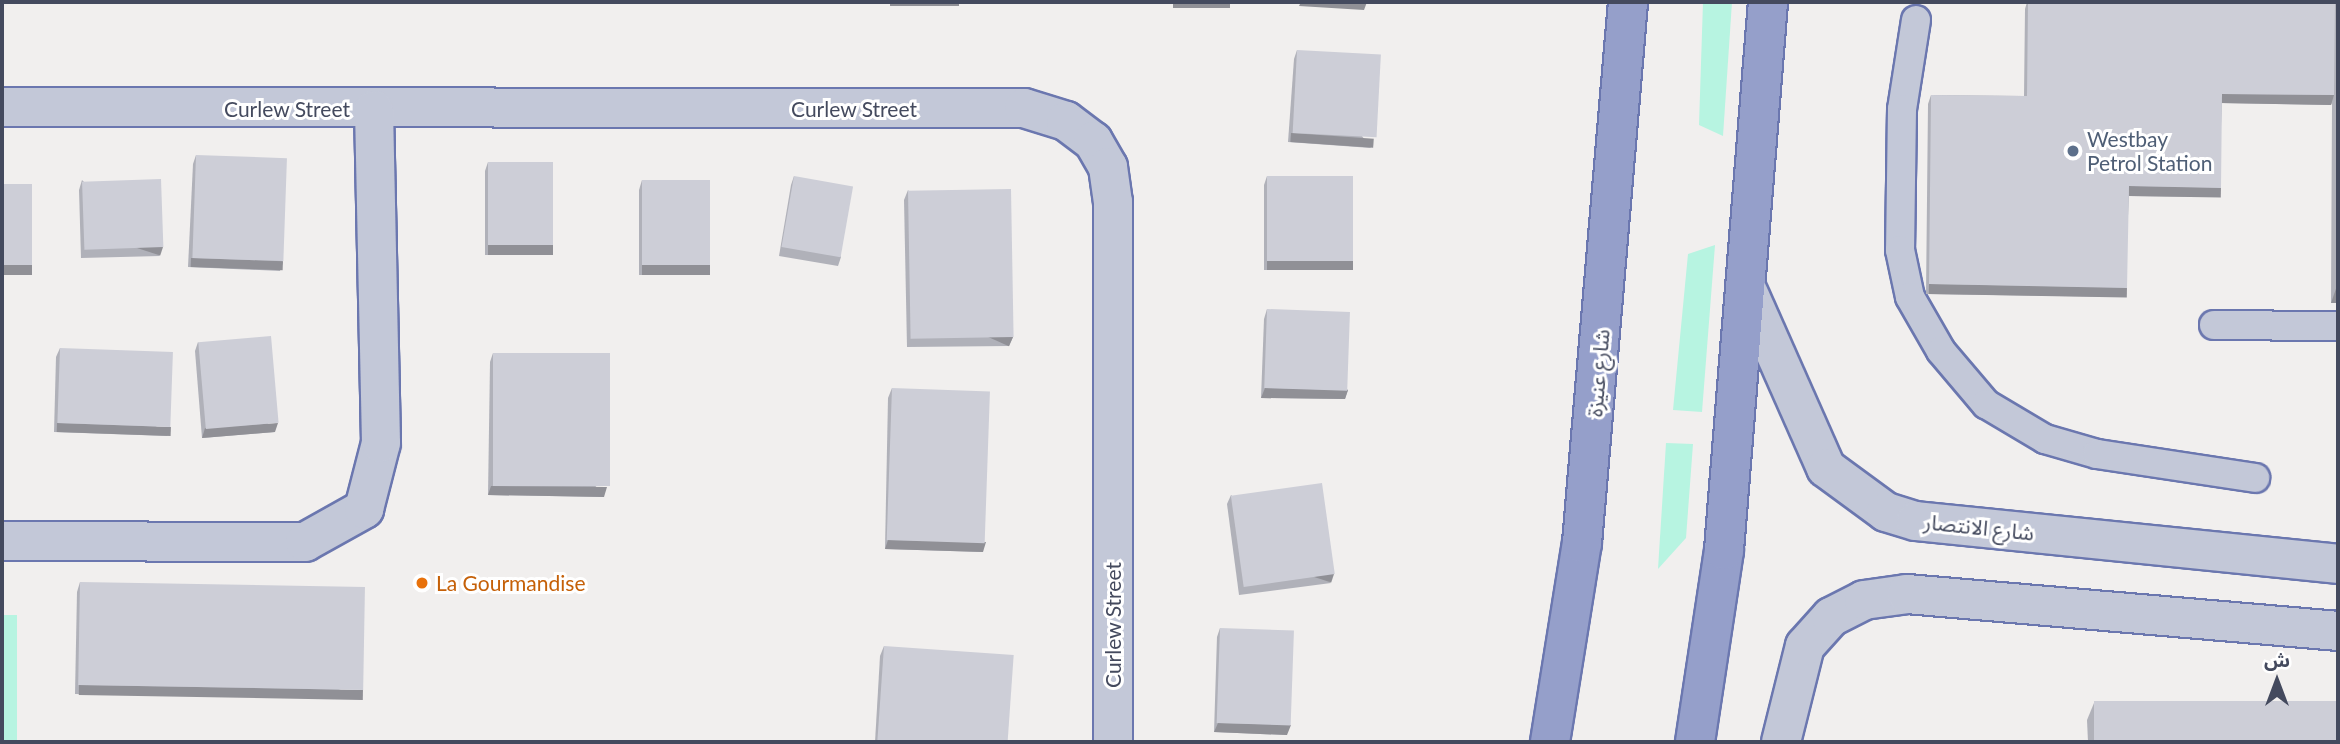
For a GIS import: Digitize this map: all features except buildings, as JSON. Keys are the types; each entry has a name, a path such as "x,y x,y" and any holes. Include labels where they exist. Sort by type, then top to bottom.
{"highway":[{"name":"شارع عنيزة","path":"1550,742 1582,542 1628,2"},
{"path":"1695,742 1724,550 1749,294 1768,2"}],"street":[{"name":"Curlew Street","path":"2,107 374,110 1024,108 1066,121 1093,141 1108,167 1113,202 1113,742"},
{"path":"2,541 305,542 364,509 381,443 374,110"},
{"name":"شارع الانتصار","path":"1749,294 1826,468 1848,490 1886,512 1916,521 2338,564"},
{"path":"1782,742 1805,646 1831,617 1864,600 1907,594 2338,631"}],"lane":[{"path":"1916,20 1902,109 1900,250 1910,297 1941,351 1986,404 2045,439 2096,454 2255,478"},
{"path":"2214,325 2338,326"}],"green space":[{"path":"1703,2 1732,2 1723,136 1699,125"},
{"path":"1715,245 1702,412 1673,410 1688,254"},
{"path":"1666,443 1693,444 1686,538 1658,569"},
{"path":"2,615 17,615 17,742 2,742"}],"place":[{"name":"Westbay Petrol Station","path":"2073,151"},
{"name":"La Gourmandise","path":"422,583"}]}
